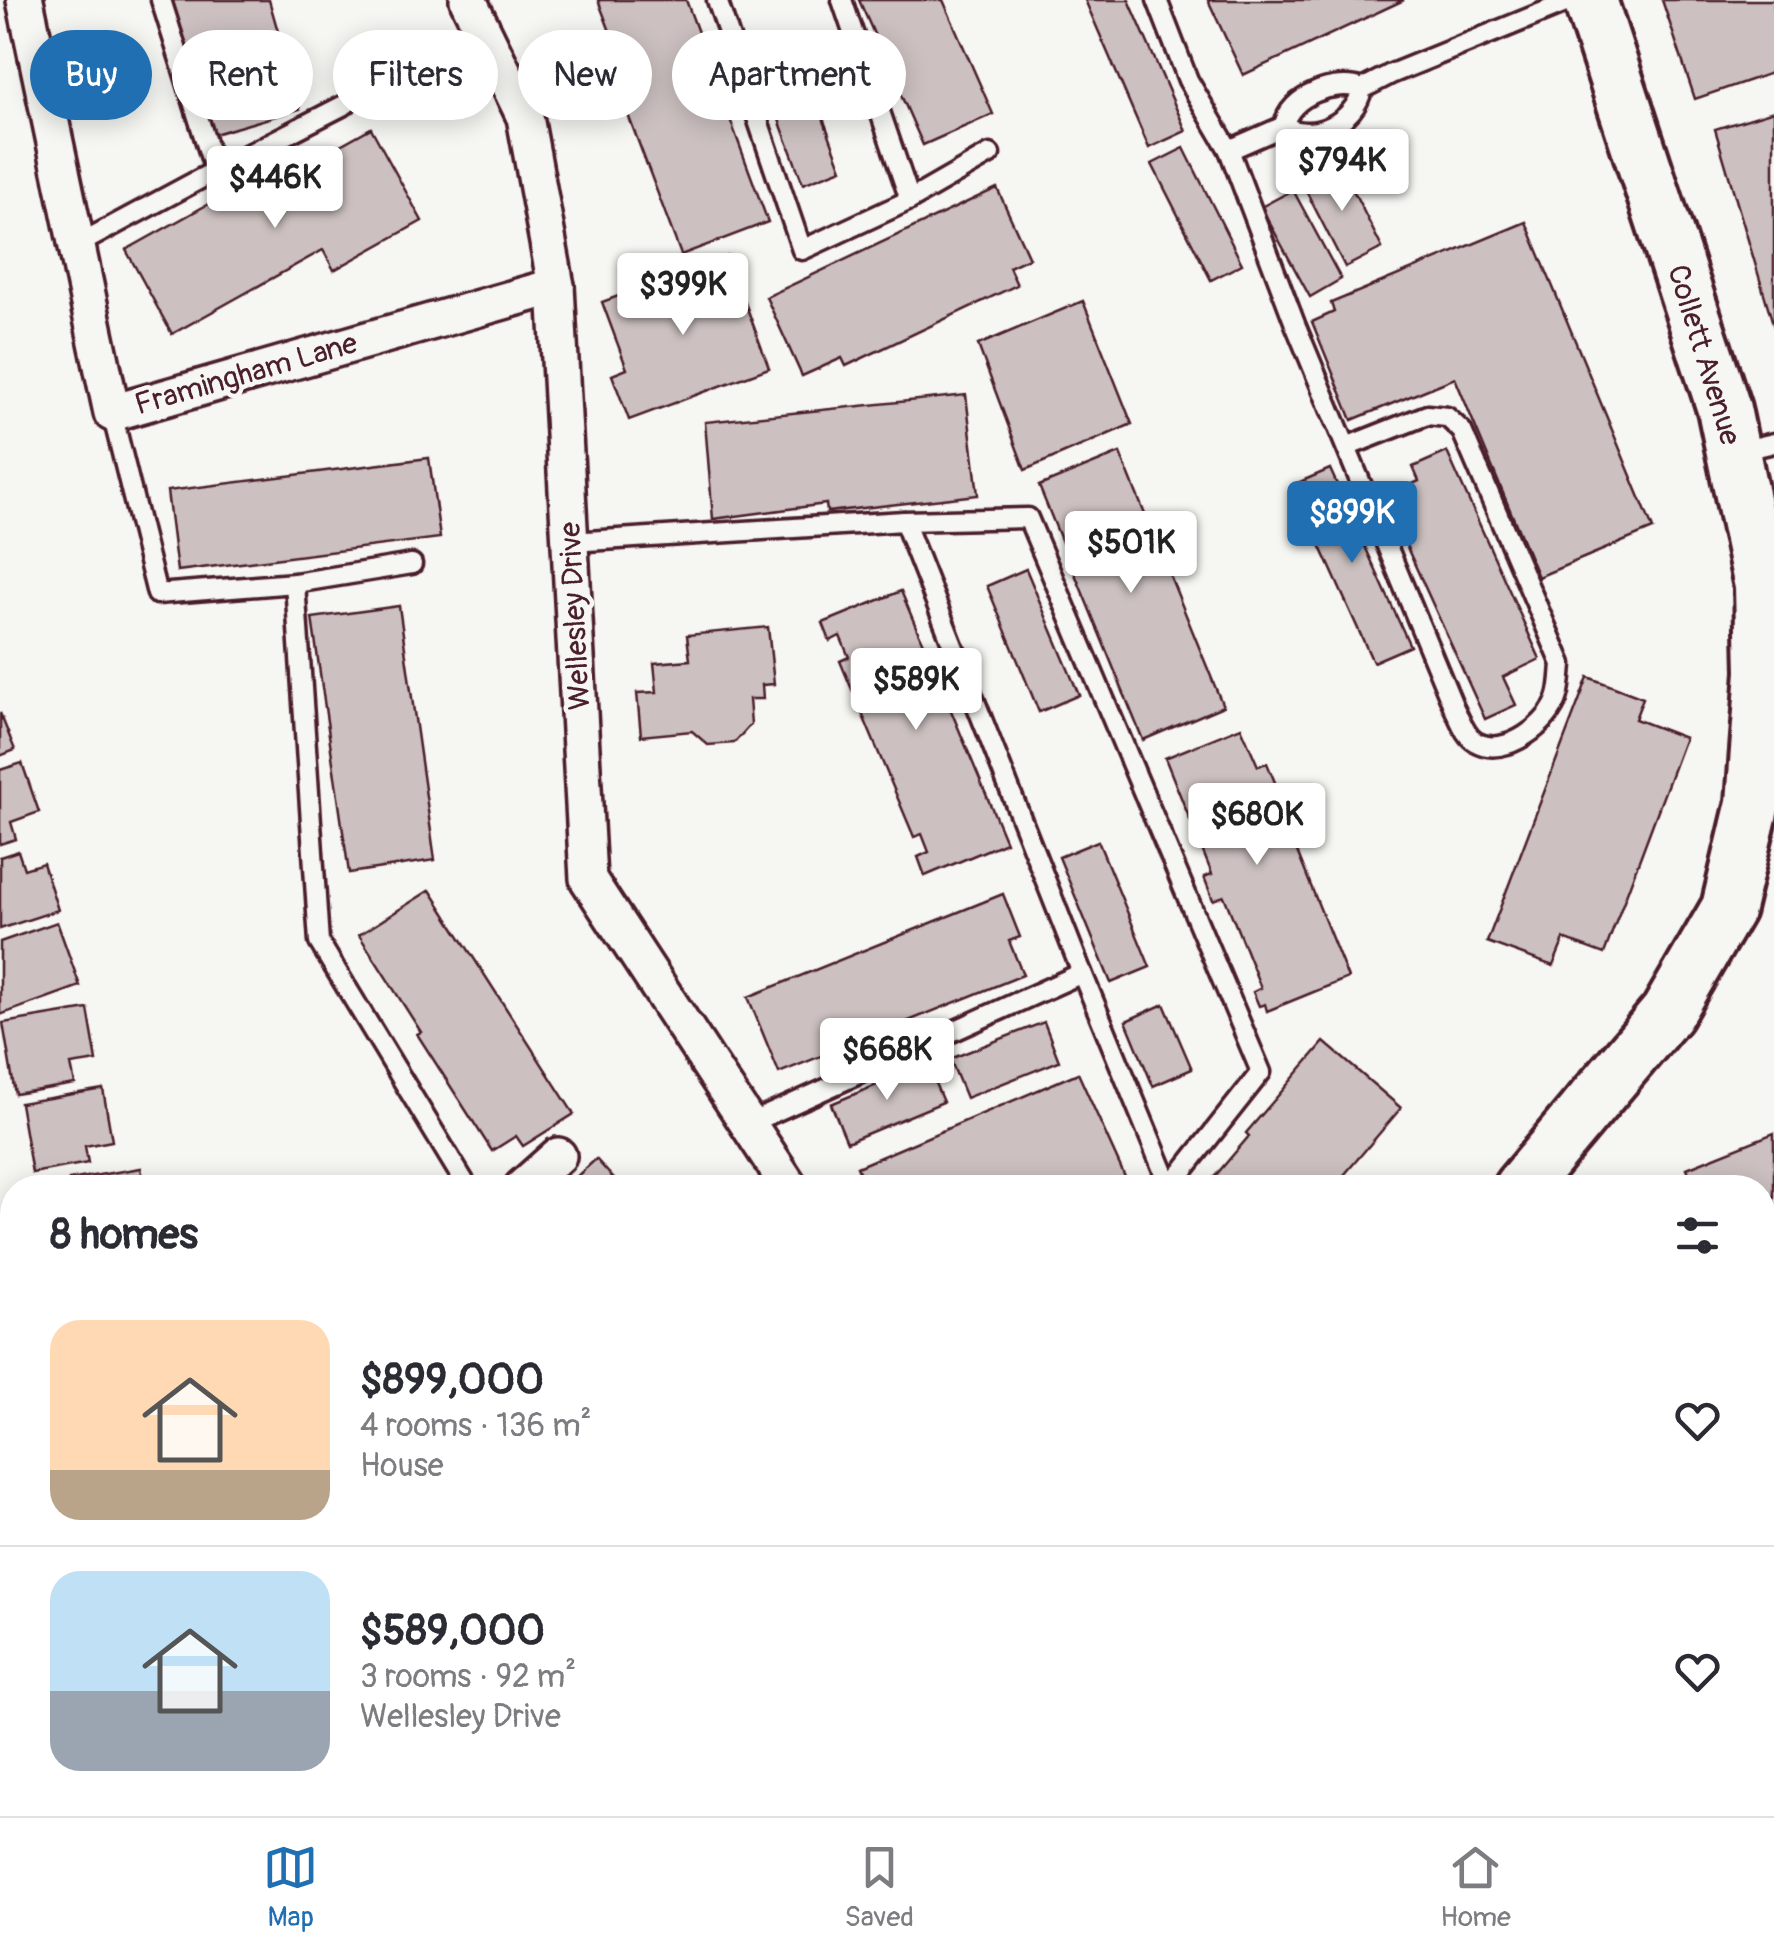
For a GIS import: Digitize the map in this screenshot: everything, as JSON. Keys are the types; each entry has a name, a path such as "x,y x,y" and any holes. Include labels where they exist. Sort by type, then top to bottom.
{"street":[{"name":"Framingham Lane","path":"25,0 112,413 556,286"},
{"name":"Wellesley Drive","path":"468,0 525,117 556,286 588,879 781,1175"},
{"name":"Collett Avenue","path":"1531,1175 1667,1012 1728,908 1753,803 1764,672 1754,448 1724,409 1590,0"},
{"path":"537,1175 558,1156"}],"lane":[{"path":"161,0 215,171"},
{"path":"718,0 802,250 910,200 990,154"},
{"path":"842,0 910,200"},
{"path":"1157,0 1188,80 1229,150 1346,447 1465,730 1476,742 1497,746 1541,725 1558,699 1562,664 1462,431 1447,417 1427,415 1346,447"},
{"path":"1284,126 1294,106 1322,90 1351,85 1362,89 1572,0"},
{"path":"1284,126 1294,132 1310,133 1326,128 1350,114 1359,103 1362,89"},
{"path":"77,245 333,111"},
{"path":"1229,150 1284,126"},
{"path":"112,413 157,594 296,583 412,564"},
{"path":"571,542 904,521 1028,518 1261,1072 1180,1175"},
{"path":"904,521 1165,1175"},
{"path":"296,583 319,942 460,1175"},
{"path":"748,1124 1082,973"}],"building":[{"path":"171,0 269,0 278,30 180,30"},
{"path":"598,0 686,0 697,30 672,30 672,120 730,120 768,222 681,255 630,120 652,120 652,30 609,30"},
{"path":"859,0 943,0 993,114 923,145 906,106 906,30 872,30"},
{"path":"1085,0 1129,0 1186,131 1149,148"},
{"path":"1208,0 1404,0 1243,75"},
{"path":"1662,0 1774,0 1774,72 1695,99"},
{"path":"1774,111 1774,327 1715,129"},
{"path":"207,120 262,120 211,135"},
{"path":"779,120 824,120 842,169 803,184"},
{"path":"371,128 422,221 334,270 323,250 172,334 126,250 257,177 263,188"},
{"path":"1184,148 1242,264 1211,280 1152,164"},
{"path":"1339,162 1382,248 1345,267 1301,181"},
{"path":"997,188 1029,258 1009,267 1017,285 846,366 842,358 802,376 766,297"},
{"path":"1293,190 1341,279 1310,297 1261,207"},
{"path":"1526,222 1653,529 1538,577 1455,378 1352,420 1312,322 1334,312 1331,303"},
{"path":"728,256 769,368 629,420 612,375 627,369 602,302"},
{"path":"1083,301 1132,424 1025,470 978,345"},
{"path":"966,395 978,495 827,512 826,504 713,519 705,422"},
{"path":"1447,452 1540,659 1503,677 1516,705 1485,719 1384,497 1419,481 1413,467"},
{"path":"1120,453 1223,706 1143,740 1039,486"},
{"path":"429,458 440,538 177,571 167,491"},
{"path":"1330,469 1410,646 1373,662 1293,485"},
{"path":"1026,569 1079,695 1039,712 987,586"},
{"path":"901,591 1006,842 925,876 918,857 929,852 922,834 914,837 840,661 849,657 840,636 830,641 823,623"},
{"path":"399,606 435,860 349,873 312,618"},
{"path":"768,627 774,684 762,685 763,699 749,699 751,724 734,743 708,745 692,731 641,736 637,693 657,692 654,663 690,660 687,635"},
{"path":"1588,677 1643,698 1635,719 1685,738 1604,954 1564,939 1553,966 1487,942"},
{"path":"0,713 15,750 0,756"},
{"path":"1241,727 1258,766 1267,763 1291,821 1286,824 1348,978 1267,1011 1265,1004 1259,1006 1253,992 1261,988 1224,896 1213,900 1204,877 1212,874 1165,758"},
{"path":"22,763 39,812 11,822 16,839 0,844 0,770"},
{"path":"1098,841 1150,967 1111,983 1059,857"},
{"path":"18,851 24,869 43,863 58,910 0,929 0,857"},
{"path":"430,890 574,1114 523,1146 516,1136 492,1151 359,935"},
{"path":"1003,894 1020,937 1009,941 1023,975 779,1073 748,997"},
{"path":"57,922 80,986 0,1015 0,942"},
{"path":"1164,1004 1192,1069 1153,1086 1126,1021"},
{"path":"88,1009 97,1061 71,1065 75,1084 15,1094 3,1023"},
{"path":"1044,1022 1059,1061 966,1098 950,1059"},
{"path":"1324,1042 1401,1108 1344,1175 1216,1175 1249,1136 1246,1133"},
{"path":"927,1064 943,1102 847,1142 831,1104"},
{"path":"1078,1073 1124,1175 860,1175 857,1167"},
{"path":"103,1089 112,1141 85,1146 88,1163 32,1173 20,1103"},
{"path":"1774,1133 1774,1175 1690,1175 1687,1168"},
{"path":"596,1159 610,1175 578,1175"},
{"path":"141,1168 142,1175 99,1175"}]}
